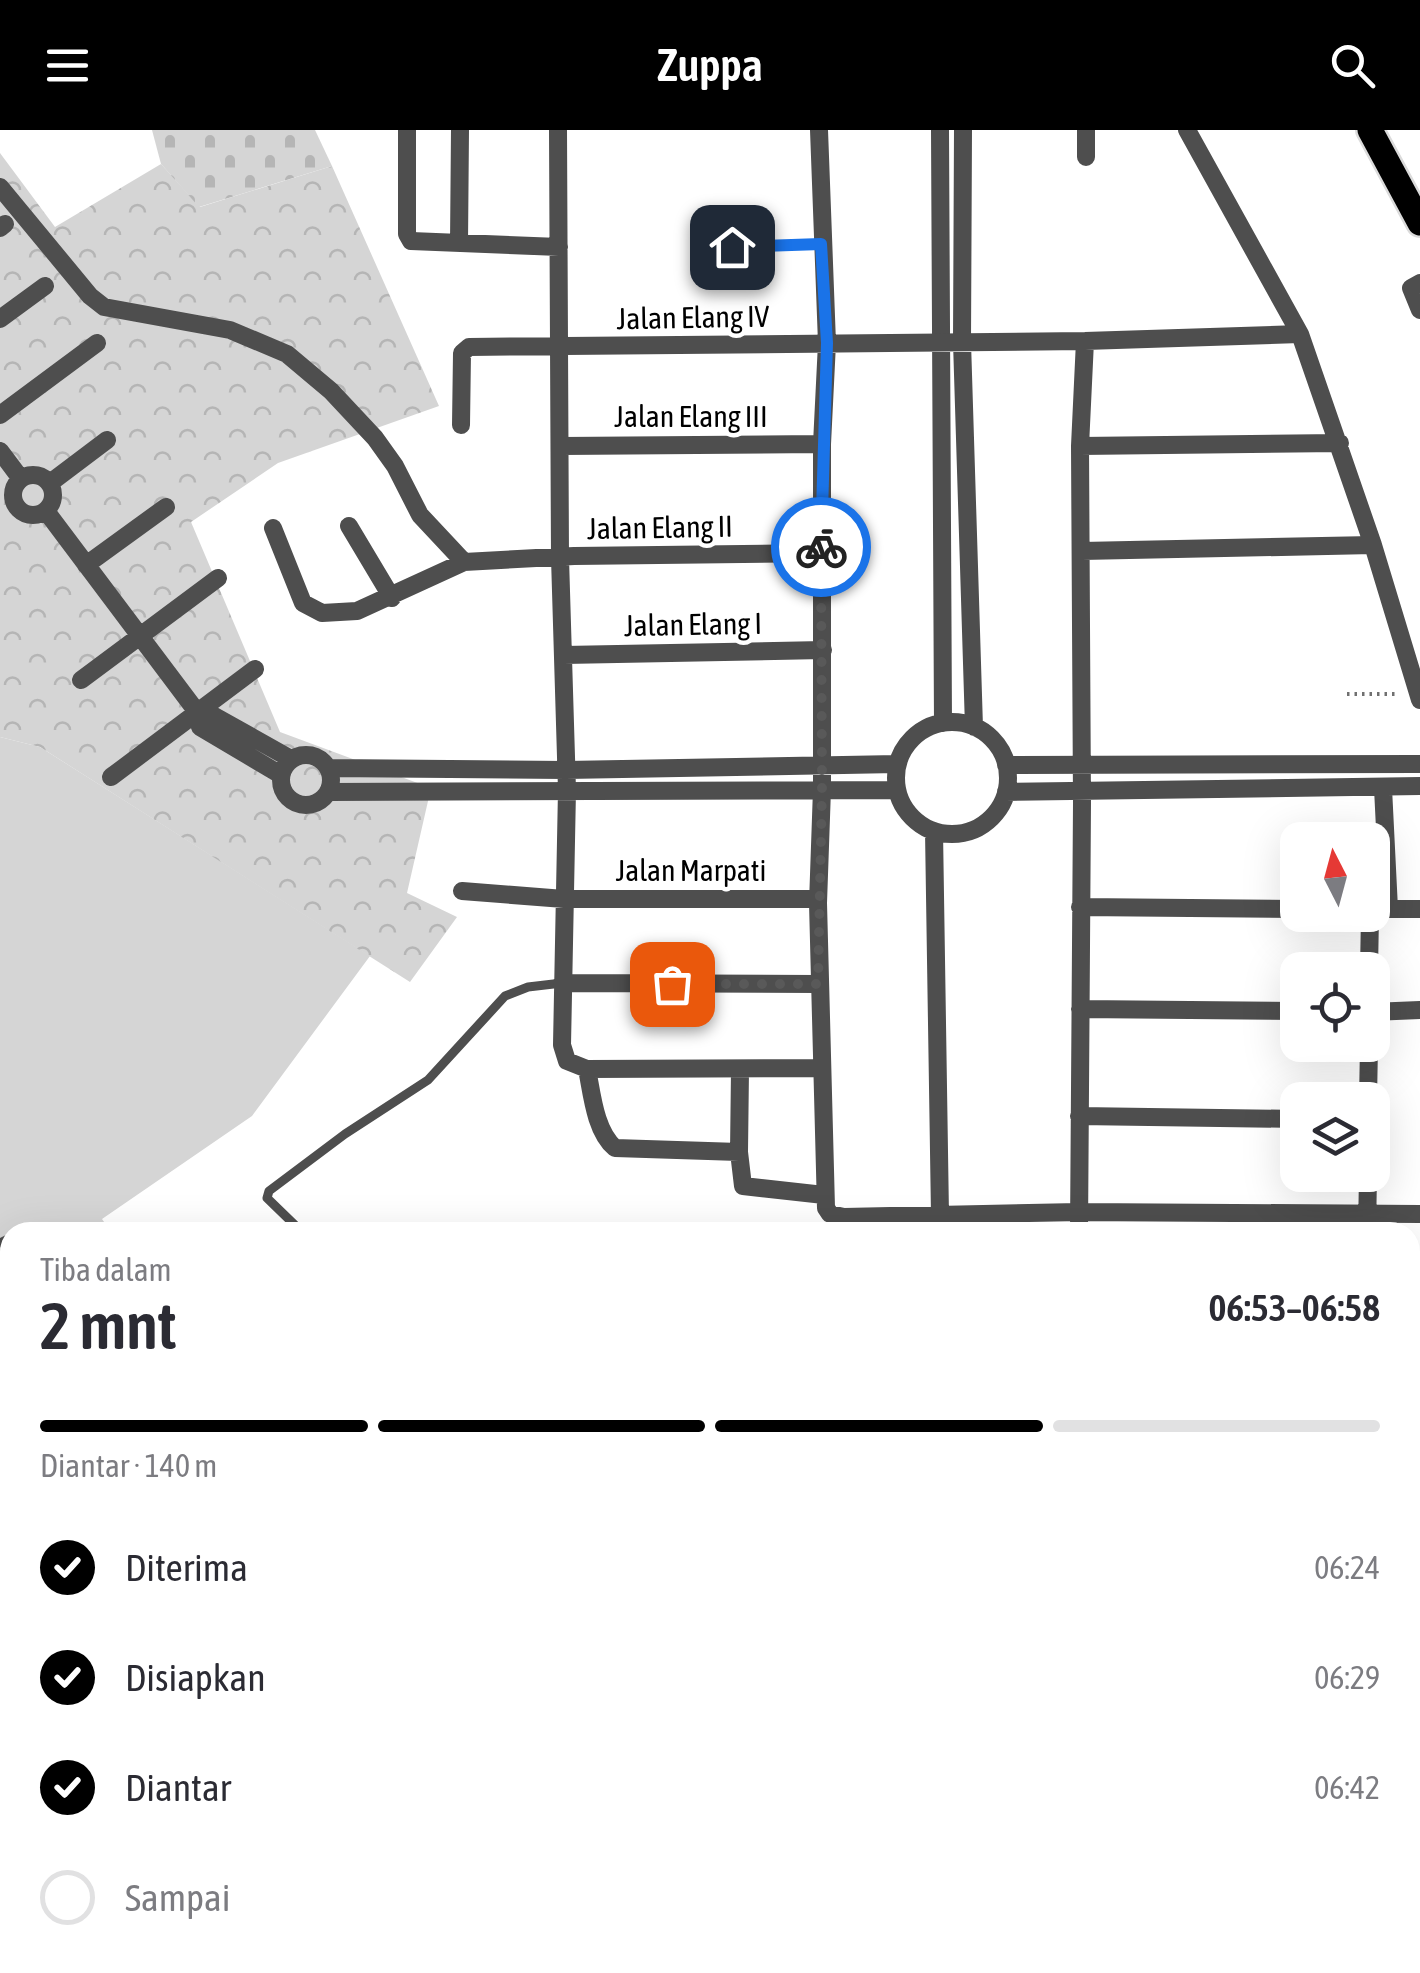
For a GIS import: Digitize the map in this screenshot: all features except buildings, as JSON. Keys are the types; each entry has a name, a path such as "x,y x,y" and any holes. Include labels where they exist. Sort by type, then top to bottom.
{"main road":[{"path":"1370,130 1420,222"}],"street":[{"path":"407,130 410,241 559,247"},
{"path":"459,243 460,130"},
{"path":"558,130 560,558 566,780 562,1045 567,1061 587,1069 822,1068"},
{"path":"819,130 827,343 822,444 822,789 818,898 826,1208 836,1216 1079,1212 1319,1222"},
{"path":"940,130 943,723"},
{"path":"962,130 962,342 974,727"},
{"path":"1086,130 1086,156"},
{"path":"1187,130 1300,334 1374,545 1419,697"},
{"path":"0,186 90,296 104,307 230,330 288,354 303,366 331,390 374,438 394,466 420,516 464,562 357,611 339,614 312,610 303,602 273,528"},
{"path":"1420,283 1411,288 1420,310"},
{"path":"0,319 44,286"},
{"name":"Jalan Elang IV","path":"460,425 464,348 1085,341 1300,334"},
{"path":"1079,1222 1080,446 1085,341"},
{"path":"0,415 97,343"},
{"path":"50,482 106,440"},
{"path":"1080,446 1340,443"},
{"name":"Jalan Elang III","path":"561,446 822,444"},
{"path":"0,451 21,478"},
{"path":"33,474 50,482 53,500 46,510 28,514 17,507 13,495 21,478 33,474"},
{"path":"86,565 166,506"},
{"path":"46,510 198,712 200,727 281,775 288,797 302,805 317,802 328,792 329,768"},
{"path":"349,526 392,598"},
{"path":"1082,551 1374,545"},
{"name":"Jalan Elang II","path":"464,562 821,553"},
{"path":"82,680 218,578"},
{"name":"Jalan Elang I","path":"564,655 823,650"},
{"path":"111,776 255,669"},
{"path":"198,712 209,713 292,759 312,755 329,768 897,790"},
{"path":"943,723 974,727 994,742 1006,765 1006,792 994,814 973,830 947,834 934,831 910,816 897,790 898,764 910,742 919,733 943,723"},
{"path":"281,775 292,759"},
{"path":"328,792 898,764"},
{"path":"1006,765 1420,764"},
{"path":"1006,792 1420,786"},
{"path":"1381,822 1383,788"},
{"path":"934,831 940,1215"},
{"name":"Jalan Marpati","path":"462,891 564,899 818,898"},
{"path":"1080,908 1280,908"},
{"path":"1390,910 1420,909"},
{"path":"562,983 818,984"},
{"path":"1080,1009 1280,1011"},
{"path":"1390,1011 1420,1010"},
{"path":"587,1069 598,1119 606,1139 615,1148 739,1152"},
{"path":"740,1070 739,1152 743,1186 824,1195"},
{"path":"1079,1116 1280,1119"},
{"path":"1367,1222 1368,1192"},
{"path":"1378,1222 1420,1214"}],"lane":[{"path":"732,247 821,244"},
{"path":"292,1222 267,1198 269,1191 345,1134 428,1080 505,996 528,987 562,983"}],"path":[{"path":"1347,694 1419,697"}],"green space":[{"path":"152,130 315,130 332,166 199,207 161,164"},
{"path":"0,153 55,227 161,164 200,207 332,166 439,406 278,463 191,522 280,732 431,788 407,893 457,917 410,982 40,747 0,737"},
{"path":"0,737 40,747 370,956 252,1116 102,1219 104,1222 0,1222"}],"way so far":[{"path":"672,984 818,984 821,547"}],"route":[{"path":"732,247 821,244 827,343 821,547"}]}
